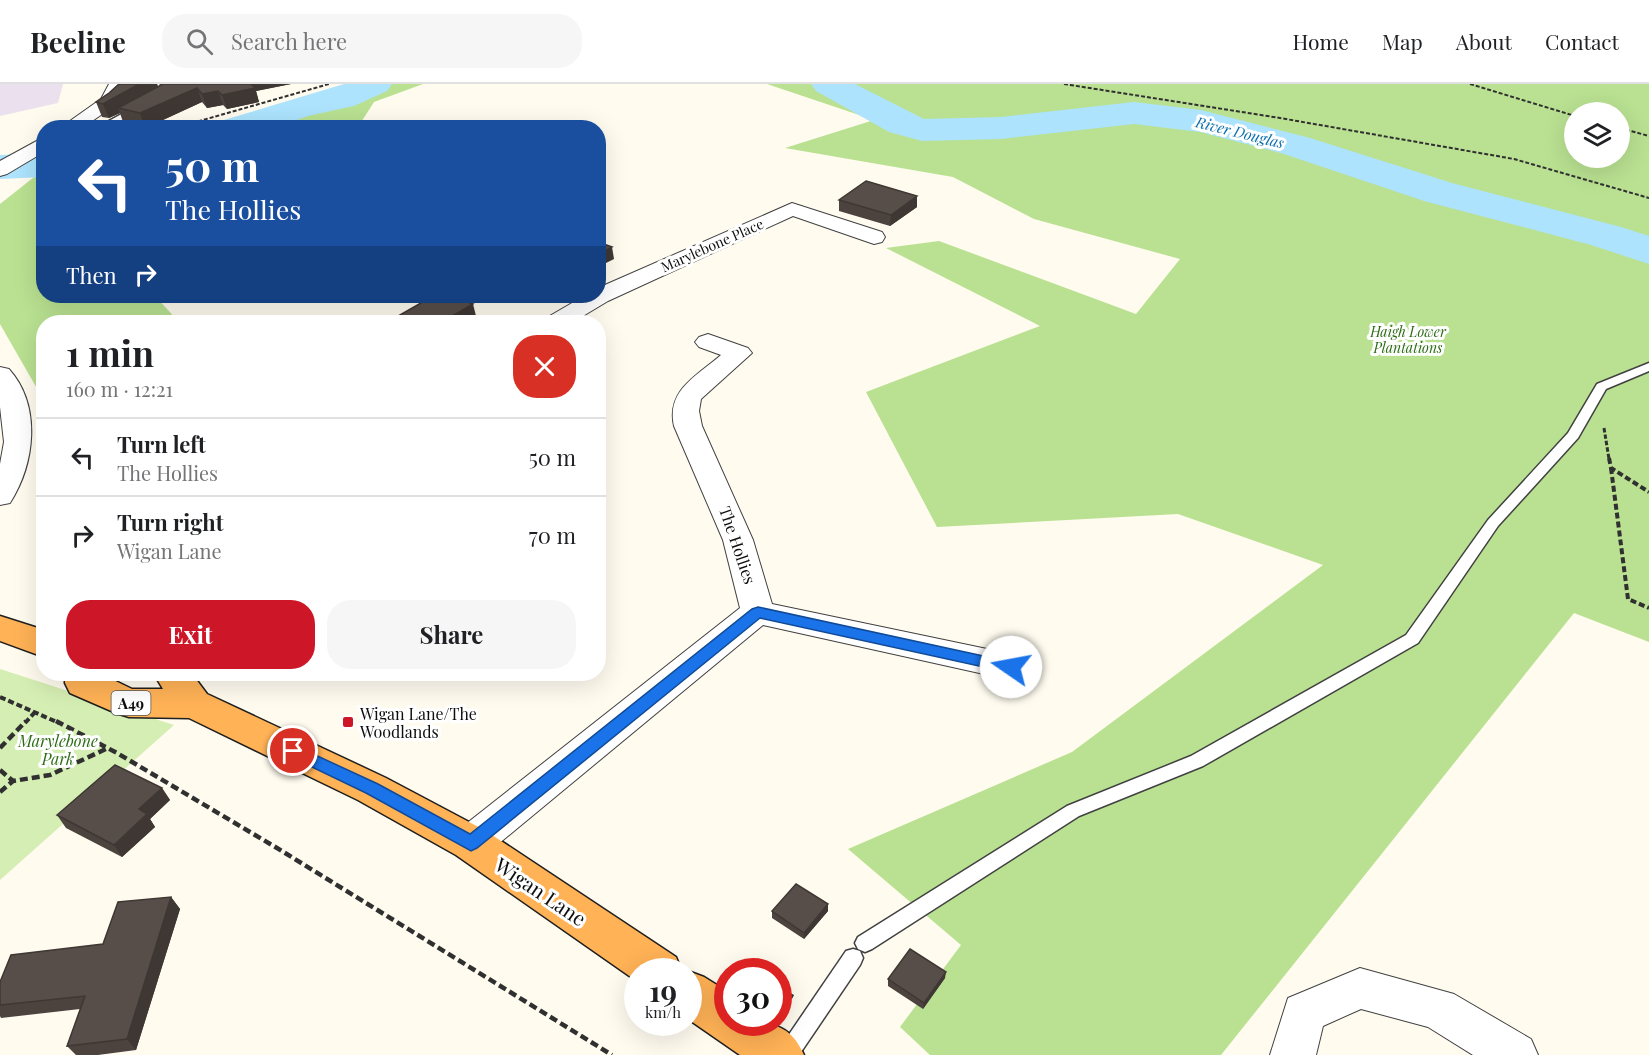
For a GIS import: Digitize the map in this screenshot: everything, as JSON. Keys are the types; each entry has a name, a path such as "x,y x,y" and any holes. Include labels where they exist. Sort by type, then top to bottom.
{"highway":[{"path":"0,628 36,641"},
{"name":"Wigan Lane","path":"83,681 83,683 129,703 183,689 471,843 639,958"},
{"path":"753,1036 780,1055"}],"street":[{"path":"81,120 108,102 118,84"},
{"path":"6,166 36,148"},
{"name":"Marylebone Place","path":"606,293 792,209 874,237"},
{"name":"Marylebone Place","path":"568,315 588,303"},
{"name":"The Hollies","path":"708,342 739,353 689,396 685,405 685,415 735,529 751,575 758,612"},
{"path":"0,375 7,382 20,433 19,453 0,496"},
{"path":"471,843 758,612 1011,667"},
{"path":"1293,1055 1304,1013 1360,988 1438,1009 1515,1055"}],"lane":[{"path":"115,120 166,93 165,84"},
{"path":"6,166 36,154"},
{"path":"786,1055 859,950 1073,811 1197,761 1412,639 1493,523 1573,435 1601,387 1649,367"}],"path":[{"path":"206,120 329,84"},
{"path":"1064,84 1280,118 1514,159 1649,198"},
{"path":"1470,84 1564,113"},
{"path":"1630,131 1649,136"},
{"path":"1606,444 1628,600 1649,608"},
{"path":"1611,468 1649,492"},
{"path":"0,697 36,711 109,748 302,862 612,1055"},
{"path":"0,748 36,711"},
{"path":"0,770 13,781 28,781 51,774 109,748"},
{"path":"0,792 13,781"}],"shaded area":[{"path":"0,84 63,84 58,103 0,116"}],"green space":[{"path":"355,84 423,84 374,102 362,120 281,120 330,107"},
{"name":"Haigh Lower Plantations","path":"767,84 1649,84 1649,642 1574,613 1221,1055 930,1055 900,1027 961,945 848,849 1072,752 1323,565 1178,514 937,527 866,392 1040,326 886,248 939,241 1136,314 1180,259 1034,219 953,177 785,148 874,120"},
{"path":"36,176 36,303 161,303 173,315 36,315 36,387 0,324 0,204"},
{"name":"Marylebone Park","path":"0,669 174,725 0,880"}],"building":[{"path":"119,84 139,84 103,104 96,102 109,93"},
{"path":"163,84 251,84 255,88 222,95 218,91 202,94 197,88 140,113 118,108"},
{"path":"866,181 917,196 891,215 839,200"},
{"path":"421,303 473,304 454,315 400,315"},
{"path":"115,765 162,788 139,809 147,814 114,845 57,815"},
{"path":"796,884 828,904 804,933 772,911"},
{"path":"171,897 127,1039 67,1046 85,996 0,1005 0,982 11,955 103,944 118,902"},
{"path":"910,949 946,972 924,1003 888,979"}],"waterway":[{"name":"River Douglas","path":"261,120 297,108 341,98 375,84"},
{"name":"River Douglas","path":"828,84 902,124 922,130 1001,128 1134,113 1201,121 1297,146 1438,192 1606,236 1649,251"},
{"name":"River Douglas","path":"0,167 36,165"}],"place":[{"name":"Wigan Lane/The Woodlands","path":"348,722"}],"route":[{"path":"293,751 372,789 471,843 758,612 1011,667"}]}
